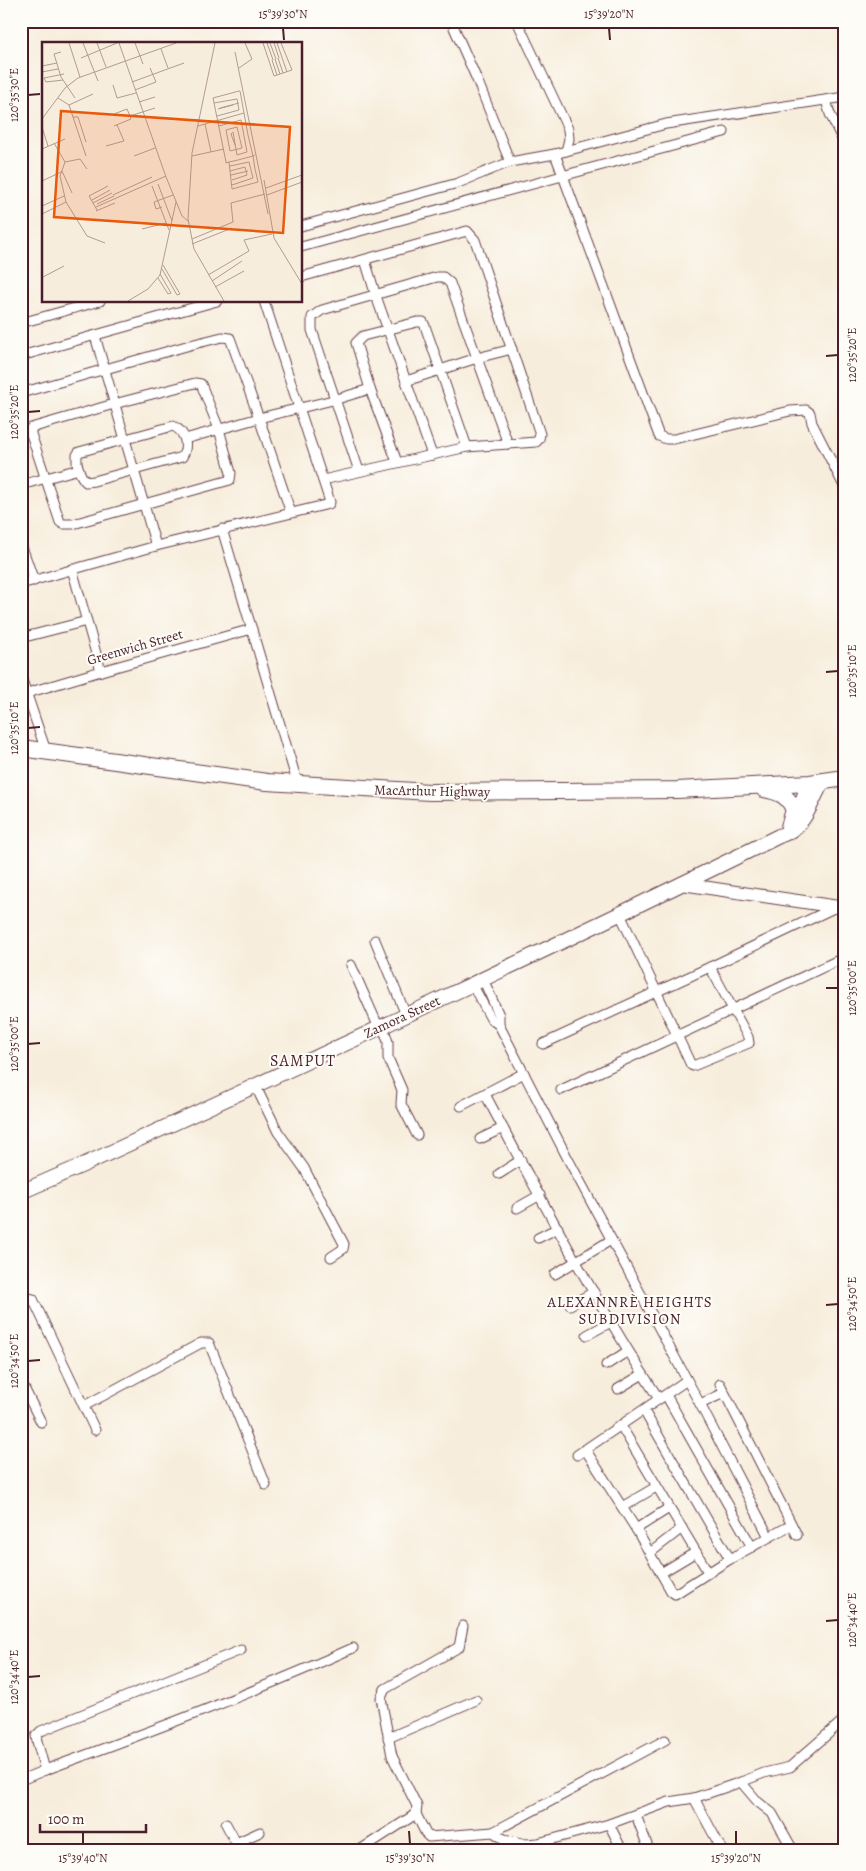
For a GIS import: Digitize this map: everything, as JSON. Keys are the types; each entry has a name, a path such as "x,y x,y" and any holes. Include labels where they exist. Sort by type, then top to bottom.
{"highway":[{"name":"MacArthur Highway","path":"21,748 223,777 298,785 430,792 604,792 817,782 845,778"},
{"path":"744,786 776,791 786,797 794,810 787,830"}],"main road":[{"name":"Zamora Street","path":"21,1192 381,1027 682,884 787,830 808,811 817,782"}],"street":[{"path":"451,21 510,162"},
{"path":"517,21 568,129 569,139 566,151"},
{"path":"302,226 458,183 510,162 556,154 666,124 845,97"},
{"path":"826,100 830,114 845,145"},
{"path":"302,247 563,174 724,132"},
{"path":"556,154 659,436 666,439 674,438 790,411 806,410 810,413 812,423 845,488"},
{"path":"302,277 467,231 475,240 540,434 536,442 467,447 323,480"},
{"path":"365,260 432,455"},
{"path":"359,471 337,400 312,330 312,317 322,310 437,277 447,279 455,294 508,444"},
{"path":"21,324 97,302"},
{"path":"21,356 214,302"},
{"path":"21,584 156,546 329,504 323,480 264,302"},
{"path":"397,462 370,389 356,343 363,336 423,322 467,447"},
{"path":"95,336 156,546"},
{"path":"21,393 190,345 227,337 232,341 291,513"},
{"path":"406,381 512,349"},
{"path":"201,384 218,429 231,473 230,480 144,506 73,524 64,524 58,518 44,479 31,428 114,404 201,384"},
{"path":"184,439 259,418 337,400 370,389"},
{"path":"173,426 180,431 184,439 186,449 182,457 89,482 83,479 78,469 76,458 79,452 124,439 173,426"},
{"path":"21,485 78,469"},
{"path":"222,529 298,785"},
{"path":"21,544 34,580"},
{"path":"72,569 101,671"},
{"path":"21,638 87,622"},
{"name":"Greenwich Street","path":"27,693 252,629"},
{"path":"21,677 46,751"},
{"path":"682,884 840,908"},
{"path":"542,1044 840,908"},
{"path":"620,914 693,1066 747,1044 749,1040 710,967"},
{"path":"374,940 406,1015"},
{"path":"560,1090 845,957"},
{"path":"350,965 388,1042 388,1058 402,1090 401,1104 417,1135"},
{"path":"478,981 489,992 498,1015 499,1025 769,1537"},
{"path":"478,981 479,997 491,1019 499,1025"},
{"path":"479,997 489,992"},
{"path":"460,1106 524,1073"},
{"path":"255,1085 278,1132 304,1168 344,1244 343,1249 331,1256"},
{"path":"485,1094 628,1351 643,1374 663,1397 752,1547"},
{"path":"480,1139 503,1128"},
{"path":"499,1174 521,1160"},
{"path":"516,1208 540,1195"},
{"path":"538,1238 558,1228"},
{"path":"554,1274 612,1240"},
{"path":"570,1305 594,1292"},
{"path":"21,1301 28,1298 33,1300 95,1430"},
{"path":"587,1335 611,1322"},
{"path":"84,1406 201,1343 209,1343 266,1485"},
{"path":"606,1365 628,1351"},
{"path":"618,1390 643,1374"},
{"path":"577,1455 687,1380"},
{"path":"21,1382 41,1422"},
{"path":"720,1384 797,1535"},
{"path":"700,1404 724,1393"},
{"path":"644,1411 730,1559"},
{"path":"621,1426 708,1572"},
{"path":"586,1449 671,1591 675,1594 708,1572 791,1525"},
{"path":"622,1507 656,1487"},
{"path":"636,1530 669,1508"},
{"path":"650,1553 682,1528"},
{"path":"661,1573 696,1552"},
{"path":"463,1626 459,1647 385,1689 382,1692 381,1698 388,1738 395,1763 417,1806 416,1814 426,1834 430,1837 493,1832 665,1740"},
{"path":"21,1780 265,1685 353,1648"},
{"path":"45,1770 36,1736 40,1731 241,1650"},
{"path":"388,1738 476,1700"},
{"path":"493,1832 504,1838 532,1844 609,1824 669,1802 694,1798 790,1767 845,1719"},
{"path":"742,1782 758,1802 772,1813 792,1850"},
{"path":"694,1798 722,1850"},
{"path":"360,1850 416,1814"},
{"path":"636,1815 649,1850"},
{"path":"226,1824 238,1846 260,1832"},
{"path":"609,1824 622,1850"},
{"path":"504,1838 510,1850"}],"district":[{"name":"SAMPUT","path":"303,1061"},
{"name":"ALEXANNRÈ HEIGHTS SUBDIVISION","path":"630,1310"}]}
